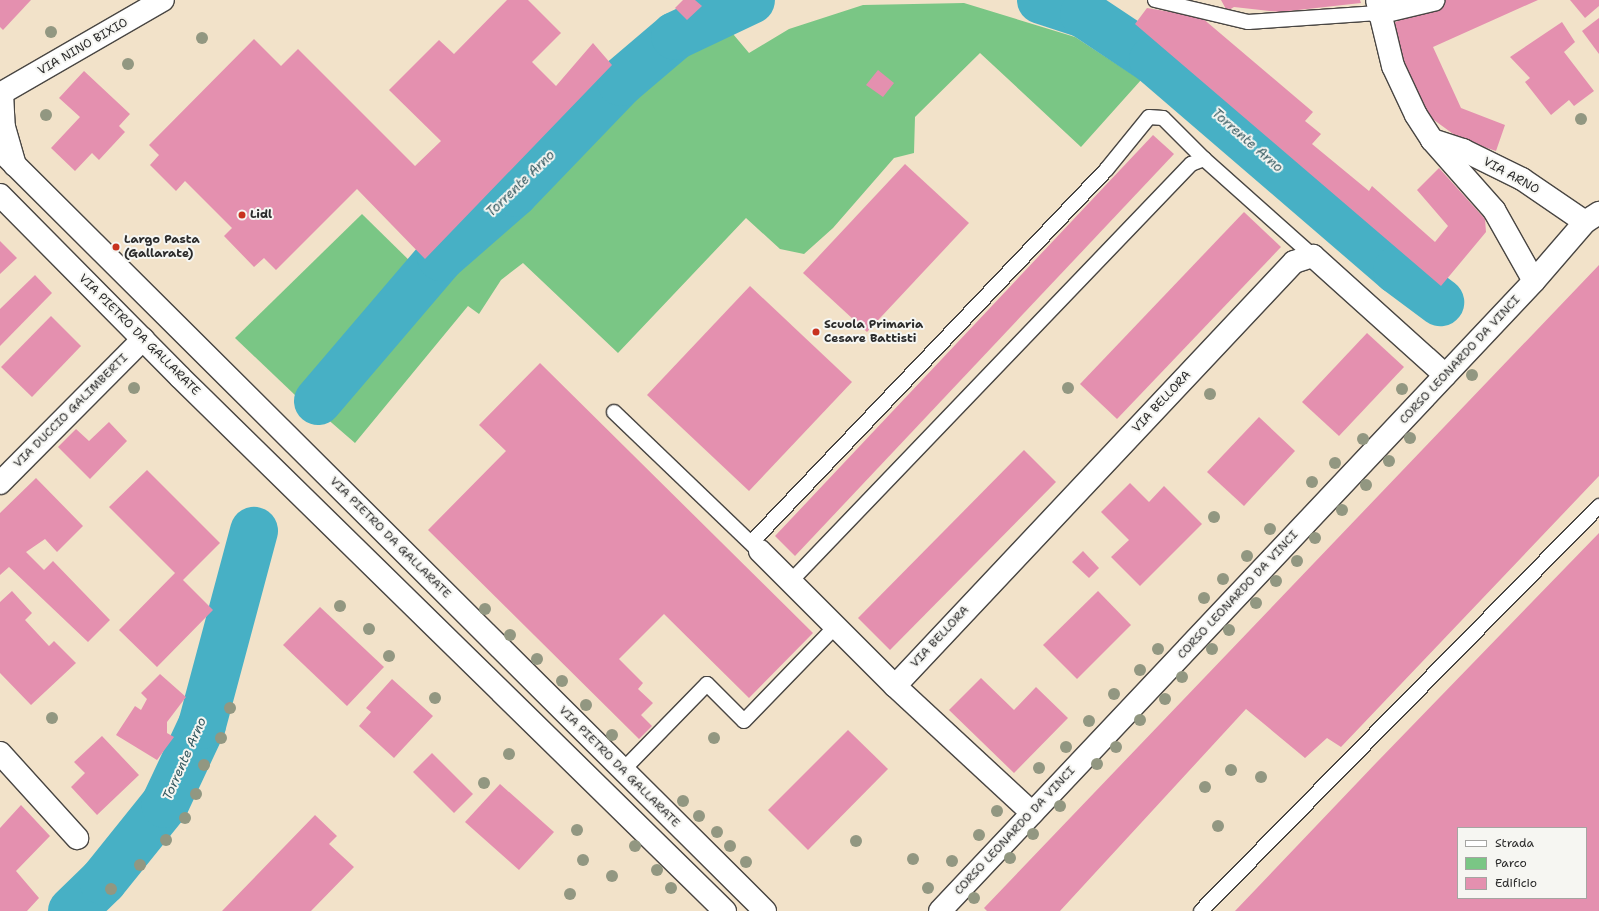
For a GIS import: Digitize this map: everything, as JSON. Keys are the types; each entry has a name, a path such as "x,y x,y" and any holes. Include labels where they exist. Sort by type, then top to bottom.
{"street":[{"name":"VIA NINO BIXIO","path":"1,94 163,0"},
{"path":"1433,0 1378,6 1393,66 1432,140 1494,210 1534,281"},
{"name":"VIA PIETRO DA GALLARATE","path":"1,94 4,127 15,165"},
{"name":"VIA ARNO","path":"1432,140 1463,150 1522,179 1592,217"},
{"name":"VIA PIETRO DA GALLARATE","path":"0,150 765,911"},
{"name":"VIA PIETRO DA GALLARATE","path":"0,195 143,339 725,911"},
{"name":"CORSO LEONARDO DA VINCI","path":"940,911 1445,376 1592,217"},
{"path":"1313,256 1445,376"},
{"name":"VIA BELLORA","path":"894,686 1294,262 1313,256"},
{"name":"VIA DUCCIO GALIMBERTI","path":"0,483 143,339"},
{"path":"756,547 894,686 1032,813"},
{"path":"0,753 77,838"}],"lane":[{"path":"1155,0 1248,22 1378,6"},
{"path":"614,412 756,547 1106,170 1149,117 1163,118 1204,159 1313,256"},
{"path":"791,581 1191,164 1204,159"},
{"path":"1201,911 1599,506"},
{"path":"623,770 707,684 744,721 836,626"}],"green space":[{"path":"964,3 1075,37 1141,80 1081,147 980,53 915,117 914,153 894,158 833,228 804,254 780,249 746,218 618,353 523,263 501,280 479,314 468,306 355,443 325,417 439,282 567,165 646,83 728,28 749,53 789,29 863,5"},
{"path":"362,214 417,268 296,396 235,338"}],"building":[{"path":"0,0 31,0 3,30 0,27"},
{"path":"507,0 528,0 561,33 532,62 556,86 593,43 612,65 425,259 357,189 276,270 264,258 254,267 224,236 232,228 185,181 176,191 150,165 159,155 149,145 254,39 281,66 298,49 415,166 441,141 389,90 439,40 454,54"},
{"path":"683,0 695,0 702,6 687,20 675,8"},
{"path":"1221,0 1360,0 1361,3 1280,12 1234,7 1227,11"},
{"path":"1444,0 1538,0 1433,47 1461,108 1505,125 1496,151 1460,139 1434,120 1430,122 1387,26"},
{"path":"1570,0 1599,0 1599,6 1585,18"},
{"path":"1147,8 1201,17 1313,112 1305,121 1321,134 1312,144 1369,191 1372,186 1435,242 1448,226 1417,190 1439,168 1485,219 1486,232 1441,286 1135,24"},
{"path":"1599,18 1599,54 1582,31"},
{"path":"1562,22 1575,42 1564,52 1594,91 1574,106 1569,100 1551,115 1525,82 1530,78 1510,57"},
{"path":"878,70 894,83 883,97 866,85"},
{"path":"84,71 130,114 119,126 125,132 99,160 92,153 75,171 51,148 80,117 59,98"},
{"path":"1153,135 1174,154 795,556 775,536"},
{"path":"905,164 969,223 867,332 803,273"},
{"path":"1244,212 1281,247 1117,419 1080,384"},
{"path":"0,241 17,258 0,274"},
{"path":"1599,265 1599,476 1341,747 1327,738 1305,758 1246,709 1060,911 987,911 984,908"},
{"path":"35,275 52,293 0,346 0,309"},
{"path":"750,286 852,382 749,491 647,395"},
{"path":"51,316 81,346 32,397 1,367"},
{"path":"1367,333 1404,367 1339,436 1302,402"},
{"path":"540,363 813,633 749,698 664,614 619,659 643,683 638,689 653,703 641,715 652,726 639,739 428,530 506,451 479,425"},
{"path":"1259,417 1295,451 1244,506 1207,472"},
{"path":"109,422 127,441 90,479 58,447 76,429 89,441"},
{"path":"1024,450 1056,482 890,650 858,618"},
{"path":"147,470 220,543 183,580 213,610 157,667 119,630 175,573 109,507"},
{"path":"36,478 83,526 57,552 45,539 26,552 44,570 53,561 110,620 88,642 9,567 0,575 0,513"},
{"path":"1130,483 1149,502 1164,486 1202,524 1140,586 1111,557 1129,540 1101,512"},
{"path":"1599,533 1599,911 1235,911 1377,762"},
{"path":"1083,551 1099,568 1089,578 1072,562"},
{"path":"12,591 32,613 25,620 49,646 54,641 76,663 31,705 0,673 0,602"},
{"path":"1098,591 1131,625 1077,679 1043,645"},
{"path":"320,607 384,667 347,706 283,645"},
{"path":"160,674 186,697 167,722 167,733 174,737 157,760 116,735 135,706 141,710 147,699 141,693"},
{"path":"981,678 1014,710 1036,687 1068,718 1014,773 949,710"},
{"path":"392,679 433,716 394,758 359,726 371,712 366,708"},
{"path":"848,730 888,769 808,850 768,810"},
{"path":"102,736 139,775 97,815 71,787 85,773 74,762"},
{"path":"432,753 473,794 454,813 413,772"},
{"path":"500,784 554,832 519,870 465,822"},
{"path":"21,805 50,836 16,871 39,898 27,911 0,911 0,828"},
{"path":"315,815 337,836 329,844 354,867 311,911 222,911"}],"waterway":[{"name":"Torrente Arno","path":"318,401 441,257 514,193 621,82 675,36 751,0"},
{"name":"Torrente Arno","path":"1041,0 1084,14 1153,60 1397,270 1440,302"},
{"name":"Torrente Arno","path":"72,911 103,881 165,804 202,725 254,531"}],"place":[{"name":"Lidl","path":"242,215"},
{"name":"Largo Pasta (Gallarate)","path":"116,247"},
{"name":"Scuola Primaria Cesare Battisti","path":"816,332"}]}
